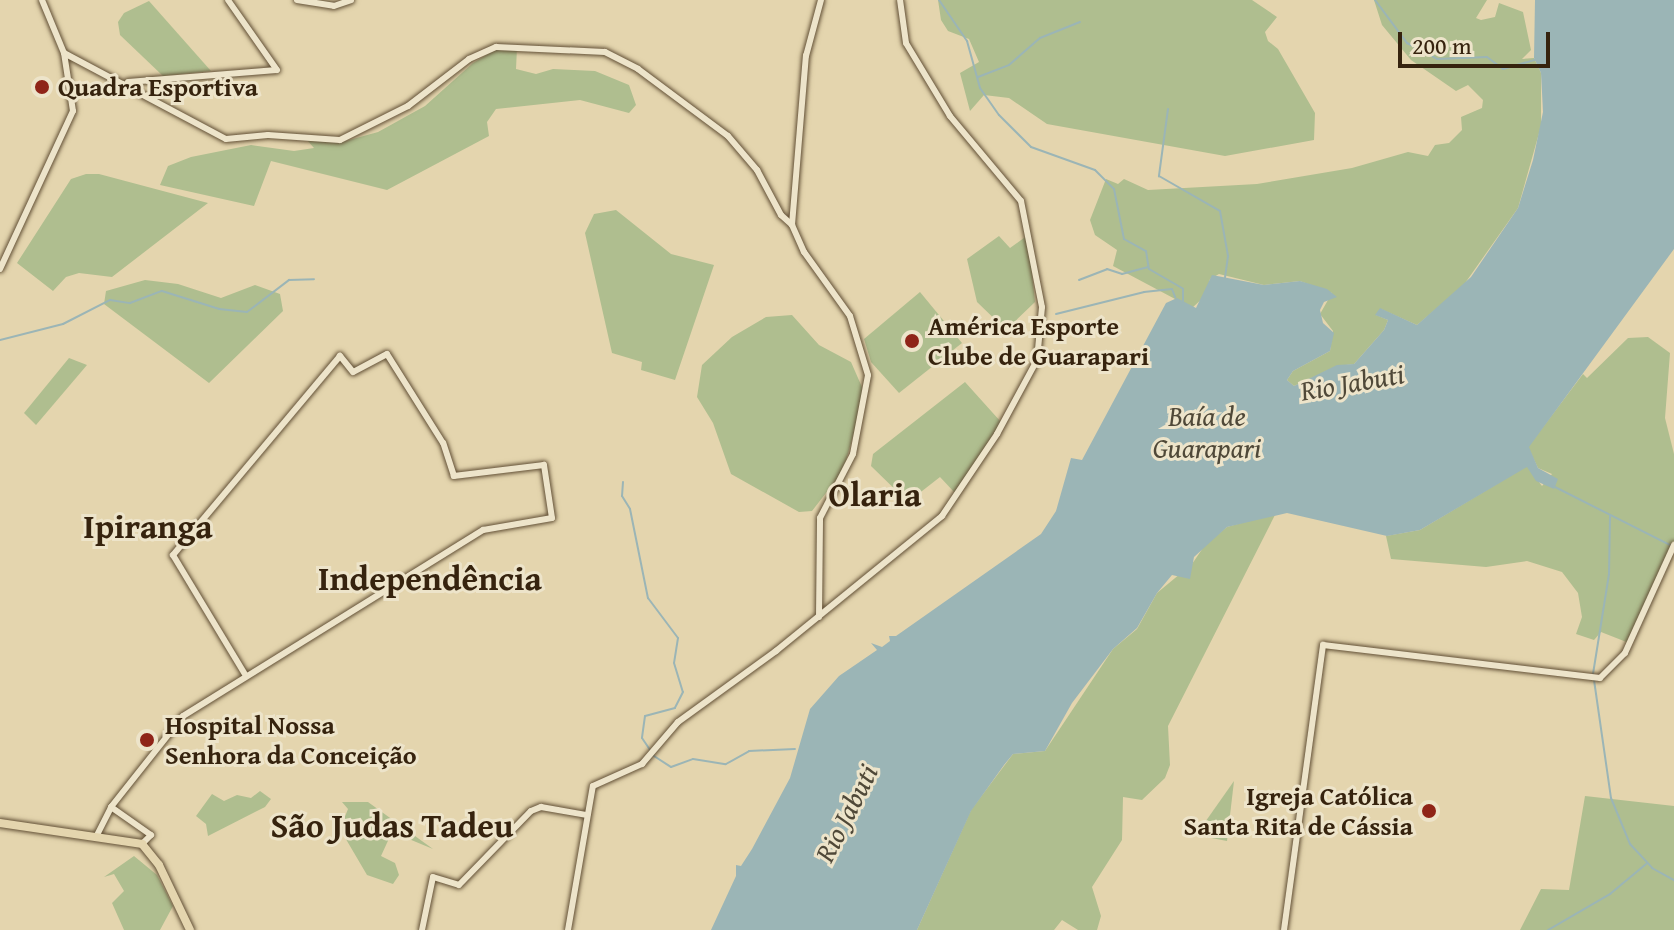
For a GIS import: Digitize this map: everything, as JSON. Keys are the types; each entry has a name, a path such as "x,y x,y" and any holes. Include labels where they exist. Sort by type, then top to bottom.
{"main road":[{"path":"0,823 142,844 159,865 190,930"}],"street":[{"path":"0,269 73,111 64,53 42,0"},
{"path":"124,82 277,70 228,0"},
{"path":"297,0 334,6 351,0"},
{"path":"792,225 806,56 821,0"},
{"path":"568,930 587,815 597,781 642,764 670,729 819,617 949,508 1019,396 1041,347 1042,307 1021,201 950,116 906,43 900,0"},
{"path":"64,53 124,82 226,139 268,135 340,140 408,106 483,50 515,44 616,56 680,103 744,153 781,215 792,225 819,273 850,316 868,375 853,454 820,518 819,617"},
{"path":"96,838 111,807 183,716 483,530 552,518 544,465 454,476 443,443 387,354 353,372 340,356 173,555 246,676"},
{"path":"1284,930 1323,645 1594,679 1608,673 1625,653 1674,545"},
{"path":"111,807 151,835 142,844"},
{"path":"422,930 433,877 459,885 523,818 541,807 587,815"}],"green space":[{"path":"938,0 1252,0 1277,17 1265,32 1315,113 1314,140 1225,156 1047,124 1009,98 984,95 970,111 960,73 979,62 969,39 948,31 941,20"},
{"path":"1374,0 1487,0 1476,18 1481,20 1495,17 1499,3 1523,12 1531,50 1522,59 1534,58 1541,73 1541,126 1518,208 1463,286 1417,325 1381,309 1376,315 1388,320 1384,330 1354,364 1337,366 1294,386 1287,380 1293,371 1330,351 1333,331 1320,314 1332,293 1300,281 1264,285 1219,274 1210,279 1205,296 1192,308 1113,266 1117,250 1095,235 1090,220 1106,179 1118,184 1124,179 1148,190 1257,184 1352,168 1408,152 1428,156 1435,145 1449,143 1462,130 1461,117 1482,108 1483,100 1468,85 1456,91 1411,60 1382,25"},
{"path":"149,1 211,71 163,76 120,35 118,22 124,13"},
{"path":"517,48 516,69 536,74 553,69 595,71 629,85 636,105 629,113 580,100 496,109 487,122 489,136 387,190 271,161 254,206 160,185 168,166 191,157 251,145 294,151 314,148 307,140 342,142 378,132 425,106 473,63 495,50"},
{"path":"99,174 208,203 112,277 79,273 66,277 53,291 17,263 71,179"},
{"path":"616,210 671,254 714,265 675,380 641,370 642,362 612,353 585,233 594,214"},
{"path":"1028,235 1035,302 1006,330 977,302 967,259 999,236 1010,248"},
{"path":"145,280 178,284 221,298 255,285 280,294 283,311 209,383 104,304 106,291"},
{"name":"América Esporte Clube de Guarapari","path":"920,292 962,343 899,393 871,362 864,339"},
{"path":"792,315 819,345 851,362 865,394 843,471 812,511 799,512 731,474 713,423 697,397 702,365 732,337 766,317"},
{"path":"1648,337 1670,353 1665,418 1674,454 1674,542 1629,643 1601,632 1594,640 1576,634 1582,617 1578,593 1562,572 1527,561 1486,567 1391,559 1386,536 1420,530 1527,466 1542,486 1552,474 1538,468 1528,447 1583,374 1587,378 1628,338"},
{"path":"69,358 87,365 36,425 24,413"},
{"path":"965,382 1001,422 955,493 940,477 908,502 871,466 873,454"},
{"path":"1276,513 1168,726 1170,765 1165,778 1142,800 1123,797 1122,840 1092,887 1101,916 1097,930 1078,930 1062,920 1054,930 917,930 971,810 1013,754 1045,751 1113,649 1137,629 1157,593 1192,564 1205,545 1227,527"},
{"path":"1234,781 1227,841 1196,835"},
{"path":"260,791 271,799 265,807 208,836 206,824 196,816 212,794 224,801 237,795 251,798"},
{"path":"1585,796 1674,806 1674,930 1520,930 1541,889 1569,890"},
{"path":"342,802 368,802 433,849 392,832 381,856 395,863 399,875 393,884 367,875 340,829 348,809"},
{"path":"134,856 157,875 173,906 160,930 124,930 112,903 124,891 114,874 104,877"}],"water":[{"name":"Baía de Guarapari","path":"1535,0 1674,0 1674,249 1529,447 1538,468 1558,479 1554,489 1536,481 1527,467 1420,530 1387,536 1287,513 1227,527 1194,557 1190,579 1172,575 1157,593 1137,628 1113,649 1072,703 1045,751 1013,754 1004,765 971,811 917,930 711,930 736,876 736,865 741,866 752,849 790,778 810,709 839,676 877,650 871,643 882,647 890,641 889,636 896,636 1041,534 1056,511 1071,458 1082,460 1166,303 1177,298 1196,308 1212,275 1264,285 1300,281 1327,289 1337,297 1324,302 1320,310 1323,323 1334,333 1330,351 1293,371 1287,380 1294,386 1337,365 1354,364 1384,330 1388,320 1375,315 1380,308 1417,325 1471,277 1518,208 1533,160 1543,112 1541,73 1534,58"}],"waterway":[{"path":"939,0 967,41 980,88 999,115 1031,147 1095,170 1114,189 1124,239 1146,251 1149,269 1183,289 1183,302"},
{"path":"1375,0 1407,43 1437,59 1487,57 1503,69 1537,59"},
{"path":"978,77 1009,65 1040,38 1080,22"},
{"path":"1168,109 1159,176 1220,211 1228,256 1225,278"},
{"path":"1079,280 1107,269 1122,274 1148,267"},
{"path":"0,340 63,324 110,300 130,303 162,291 219,309 247,312 289,280 314,279"},
{"path":"1056,314 1144,292 1172,289 1175,297"},
{"path":"623,482 622,496 630,509 648,598 678,638 674,663 683,692 675,708 645,716 642,738 654,756 671,767 693,759 726,764 749,751 795,749"},
{"path":"1553,486 1672,546"},
{"path":"1593,674 1609,574 1610,516"},
{"path":"1594,680 1611,798 1630,844 1652,868 1674,880"},
{"path":"1548,930 1610,894 1646,864"}],"place":[{"name":"Quadra Esportiva","path":"42,87"},
{"name":"América Esporte Clube de Guarapari","path":"912,341"},
{"name":"Hospital Nossa Senhora da Conceição","path":"147,740"},
{"name":"Igreja Católica Santa Rita de Cássia","path":"1429,811"}],"district":[{"name":"Olaria","path":"875,494"},
{"name":"Ipiranga","path":"148,526"},
{"name":"Independência","path":"430,578"},
{"name":"São Judas Tadeu","path":"392,825"}],"water label":[{"name":"Rio Jabuti","path":"1352,382"},
{"name":"Rio Jabuti","path":"846,813"}]}
